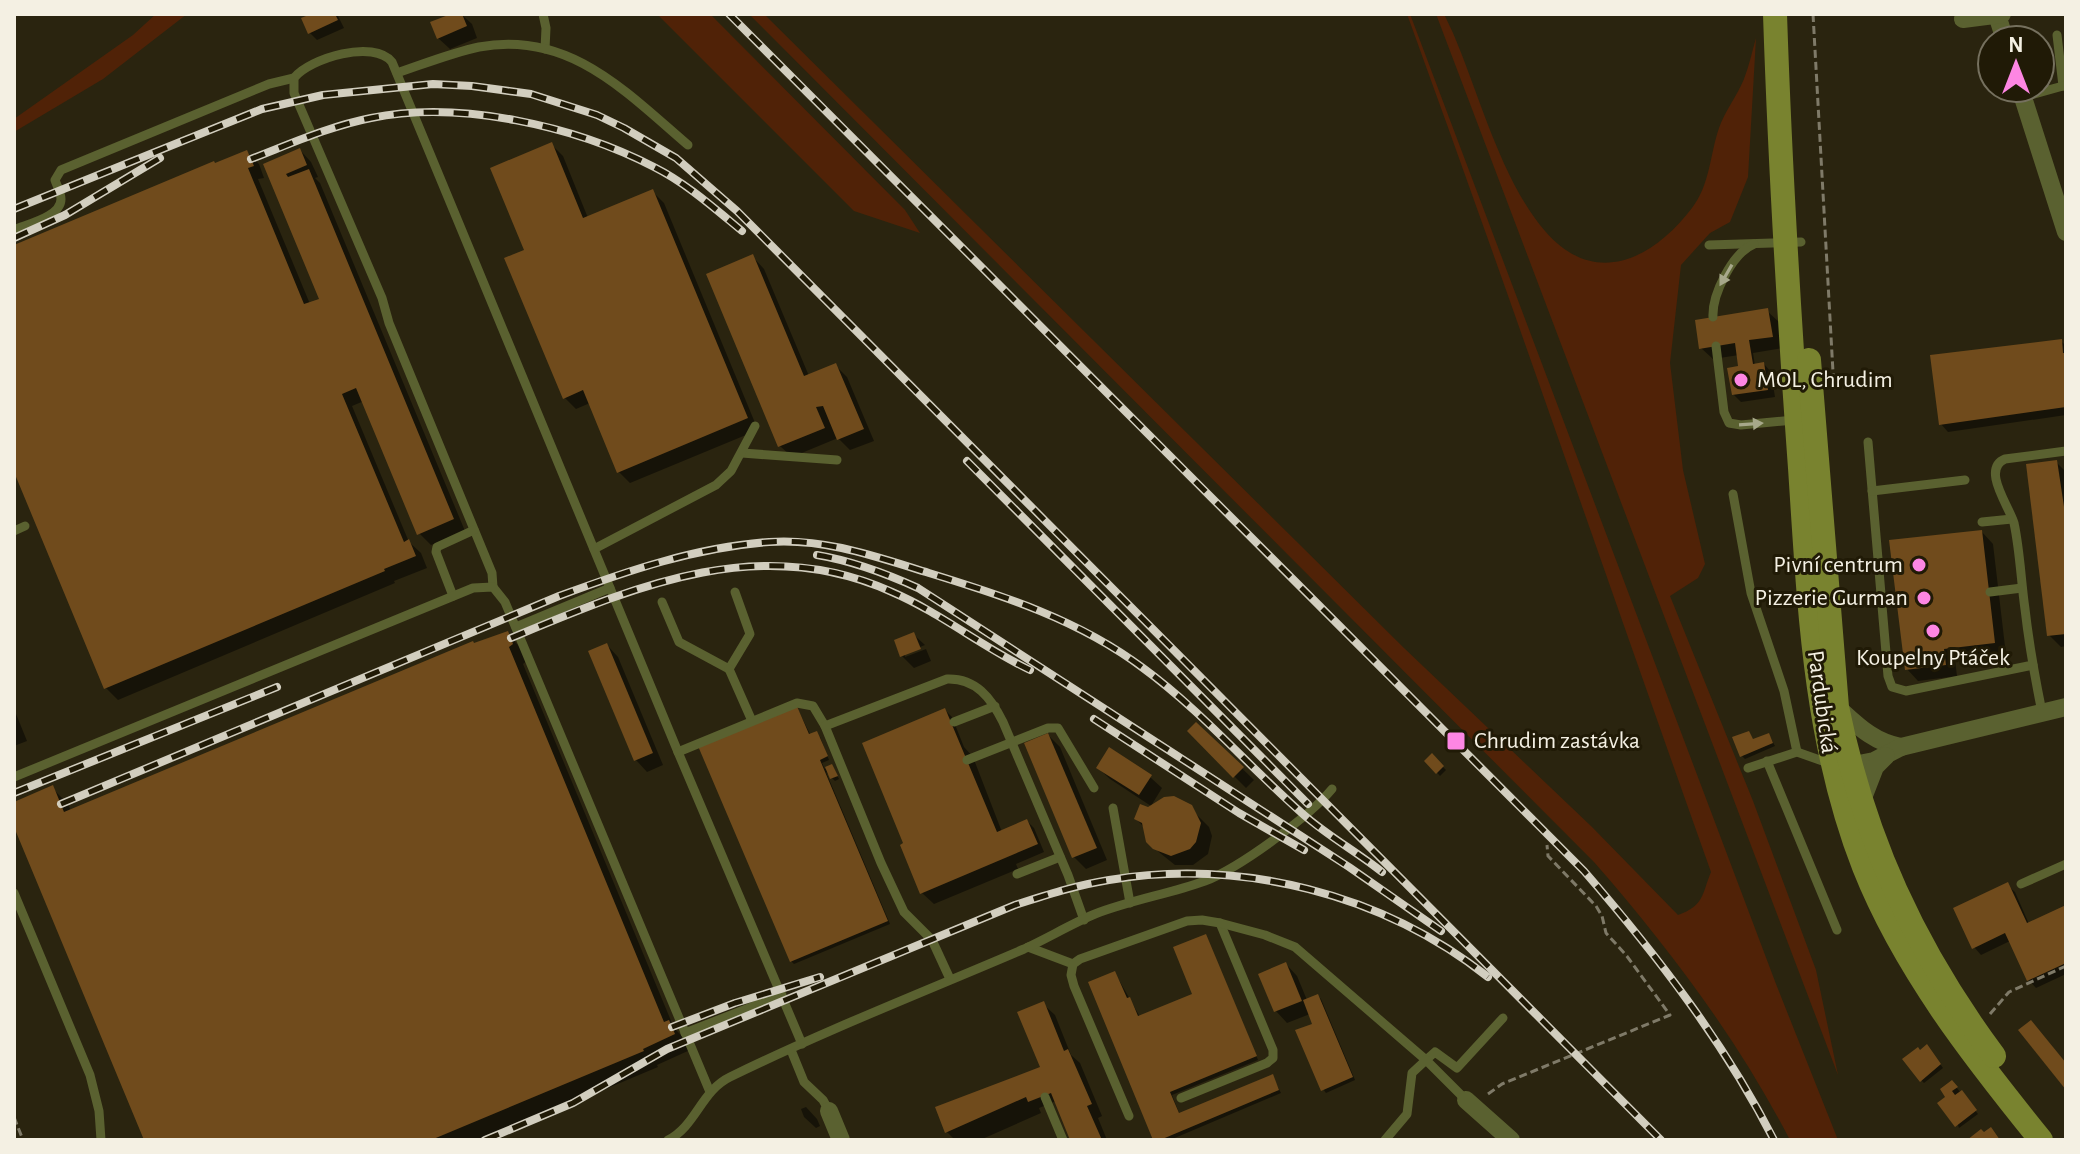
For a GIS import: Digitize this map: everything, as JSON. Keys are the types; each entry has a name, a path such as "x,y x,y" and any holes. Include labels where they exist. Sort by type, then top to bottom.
{"main road":[{"name":"Pardubická","path":"1775,14 1805,417 1837,707 1840,762 1863,865 1899,938 1960,1036 2049,1138"},
{"name":"Pardubická","path":"1787,14 1792,242"},
{"name":"Pardubická","path":"1805,417 1813,647 1821,712 1840,762 1861,803 1875,848 1909,922 1985,1044 2049,1138"}],"street":[{"path":"2025,104 2061,201 2066,232"},
{"path":"1837,707 1890,749"},
{"path":"1840,762 1858,749 1890,749 2066,707"},
{"path":"1861,803 1875,767 1890,749"},
{"path":"1469,1102 1511,1140"},
{"path":"829,1111 841,1140"}],"lane":[{"path":"543,14 545,49"},
{"path":"2057,35 2064,86"},
{"path":"397,73 481,47 500,45 545,49 598,70 688,145"},
{"path":"14,230 54,213 59,207 60,196 55,180 61,170 269,84 294,78 307,66 362,50 388,56 802,1044"},
{"path":"294,78 294,93 382,298 389,323 492,573 493,587 502,595 516,627 710,1092"},
{"path":"1709,245 1792,242"},
{"path":"1713,317 1715,295 1737,257 1745,248 1757,243"},
{"path":"1716,346 1724,412 1729,423 1741,425 1805,417"},
{"path":"594,549 716,485 731,471 755,426"},
{"path":"1868,442 1888,676 1892,687 1906,691 2033,665"},
{"path":"2042,712 2012,519 1996,478 1996,463 2005,459 2066,451"},
{"path":"742,453 837,460"},
{"path":"1872,491 1965,480"},
{"path":"1733,494 1751,593 1784,691 1797,752"},
{"path":"1982,522 2012,519"},
{"path":"14,531 25,526"},
{"path":"453,596 436,552 437,547 474,530"},
{"path":"14,777 473,588 493,587"},
{"path":"516,627 610,588"},
{"path":"1990,592 2022,588"},
{"path":"729,669 750,634 735,592"},
{"path":"662,602 679,642 729,669 752,721"},
{"path":"825,726 947,679 974,685 995,706 1084,920"},
{"path":"678,752 803,702 817,709 904,912 932,940 950,979"},
{"path":"954,722 995,706"},
{"path":"967,760 1048,728 1058,728 1094,788"},
{"path":"1748,768 1797,752 1840,762"},
{"path":"1767,761 1837,930"},
{"path":"668,1140 686,1128 710,1092 729,1078 834,1027 1028,947 1084,920 1219,875 1306,817 1332,789"},
{"path":"1113,808 1130,903"},
{"path":"1017,874 1060,857"},
{"path":"2021,884 2066,864"},
{"path":"14,893 90,1075 99,1111 101,1140"},
{"path":"1073,964 1187,921 1220,923 1265,935 1295,947 1426,1060 1469,1102"},
{"path":"1181,1098 1273,1058 1273,1050 1220,923"},
{"path":"1028,947 1073,964"},
{"path":"1073,964 1074,986 1129,1116"},
{"path":"685,1033 782,995"},
{"path":"1385,1140 1407,1114 1412,1073 1435,1052 1457,1068 1503,1018"},
{"path":"791,1050 804,1082 820,1096 829,1111"},
{"path":"1045,1097 1063,1140"}],"path":[{"path":"1813,14 1835,399"},
{"path":"1469,1102 1502,1084 1670,1015 1606,933 1596,906 1548,856 1547,845"},
{"path":"1985,1019 2009,992 2066,966"},
{"path":"14,1117 23,1140"}],"shaded area":[{"path":"156,14 187,14 103,79 14,132 14,119 133,35"},
{"path":"657,14 710,14 905,210 920,233 854,211"},
{"path":"749,14 764,14 1678,915 1697,903 1711,872 1407,14 1410,14 1776,984 1838,1140 1790,1140 1748,1066 1700,995 1649,927 1594,862"},
{"path":"1436,14 1444,14 1504,163 1530,210 1545,231 1564,249 1584,259 1603,263 1642,253 1677,226 1692,208 1703,189 1719,128 1744,79 1756,38 1748,177 1730,222 1710,233 1681,265 1670,363 1683,470 1705,564 1698,578 1670,596 1753,801 1816,970 1838,1075"}],"building":[{"path":"311,14 335,14 338,20 308,34 301,18"},
{"path":"451,14 462,14 467,26 437,39 430,22"},
{"path":"552,142 583,218 653,189 748,418 617,473 583,390 563,399 504,258 524,250 490,168"},
{"path":"300,148 307,165 286,174 288,177 309,169 454,519 417,535 356,388 342,394 404,542 409,539 416,556 104,689 14,472 14,245 247,150 254,166 248,168 304,304 319,299 263,164"},
{"path":"753,254 804,376 836,363 864,429 837,440 823,406 816,407 825,428 778,447 706,274"},
{"path":"1768,308 1773,337 1749,340 1753,364 1764,362 1768,390 1732,395 1727,368 1738,366 1735,343 1699,349 1695,320"},
{"path":"2062,339 2063,353 2066,353 2066,407 1939,425 1930,355"},
{"path":"2057,460 2066,520 2066,634 2047,636 2026,464"},
{"path":"1982,530 1995,643 1944,649 1946,665 1905,670 1889,540"},
{"path":"508,631 513,644 509,647 664,1022 669,1020 675,1034 644,1051 431,1140 144,1140 14,827 14,802 53,785 64,812 473,641"},
{"path":"914,632 921,649 900,657 894,640"},
{"path":"607,643 653,753 634,761 588,651"},
{"path":"796,704 809,734 817,731 828,756 820,760 888,921 790,962 698,746"},
{"path":"945,708 997,832 1027,819 1038,844 920,894 900,845 903,843 862,743"},
{"path":"1196,722 1244,767 1233,778 1187,731"},
{"path":"1749,731 1753,739 1769,733 1773,743 1740,757 1732,737"},
{"path":"1048,733 1097,848 1072,858 1024,743"},
{"path":"1109,747 1152,775 1139,795 1096,768"},
{"path":"1432,753 1444,766 1436,774 1424,761"},
{"path":"832,764 838,776 830,779 825,767"},
{"path":"1174,796 1192,805 1201,823 1196,842 1190,849 1171,856 1153,849 1146,842 1142,823 1134,819 1140,804 1148,807 1164,797"},
{"path":"2008,882 2027,923 2066,905 2066,963 2027,981 2005,933 1972,949 1953,908"},
{"path":"1206,934 1257,1056 1170,1092 1179,1113 1273,1074 1279,1090 1160,1140 1153,1140 1088,982 1115,971 1138,1016 1192,994 1173,947"},
{"path":"1286,962 1302,1001 1274,1012 1258,974"},
{"path":"1318,994 1353,1077 1321,1091 1295,1030 1312,1024 1303,1000"},
{"path":"1044,1001 1064,1051 1068,1049 1092,1104 1087,1106 1102,1140 1070,1140 1051,1093 1028,1102 1026,1097 945,1133 935,1107 1040,1067 1017,1012"},
{"path":"2031,1020 2066,1063 2066,1090 2018,1030"},
{"path":"1927,1044 1941,1064 1920,1082 1902,1059"},
{"path":"1952,1080 1958,1087 1952,1091 1955,1095 1962,1090 1977,1110 1955,1127 1937,1103 1945,1097 1940,1089"},
{"path":"1991,1127 2000,1140 1967,1140 1981,1129 1984,1132"}],"railway":[{"path":"729,14 1584,871 1687,1000 1733,1068 1774,1140"},
{"path":"14,209 262,109 323,95 433,84 472,86 531,94 597,115 624,128 676,158 737,211 1661,1140"},
{"path":"251,159 325,131 371,118 442,112 516,120 589,140 654,167 700,196 742,231"},
{"path":"14,238 65,215 160,158"},
{"path":"967,461 1308,804"},
{"path":"61,804 559,596 636,569 715,549 769,542 810,543 850,550 957,582 1040,611 1093,636 1165,685 1304,815 1382,872"},
{"path":"817,555 869,568 918,588 1349,867 1441,931"},
{"path":"511,638 604,601 698,573 746,567 794,567 843,575 892,592 1030,670"},
{"path":"14,793 277,687"},
{"path":"1094,719 1239,813 1304,850"},
{"path":"485,1140 573,1103 667,1049 1015,905 1073,887 1109,880 1159,874 1209,874 1259,879 1309,889 1357,904 1403,924 1447,948 1488,977"},
{"path":"672,1027 735,1003 820,977"}],"place":[{"name":"MOL, Chrudim","path":"1741,380"},
{"name":"Pivní centrum","path":"1919,565"},
{"name":"Pizzerie Gurman","path":"1924,598"},
{"name":"Koupelny Ptáček","path":"1933,631"},
{"name":"Chrudim zastávka","path":"1456,741"}]}
